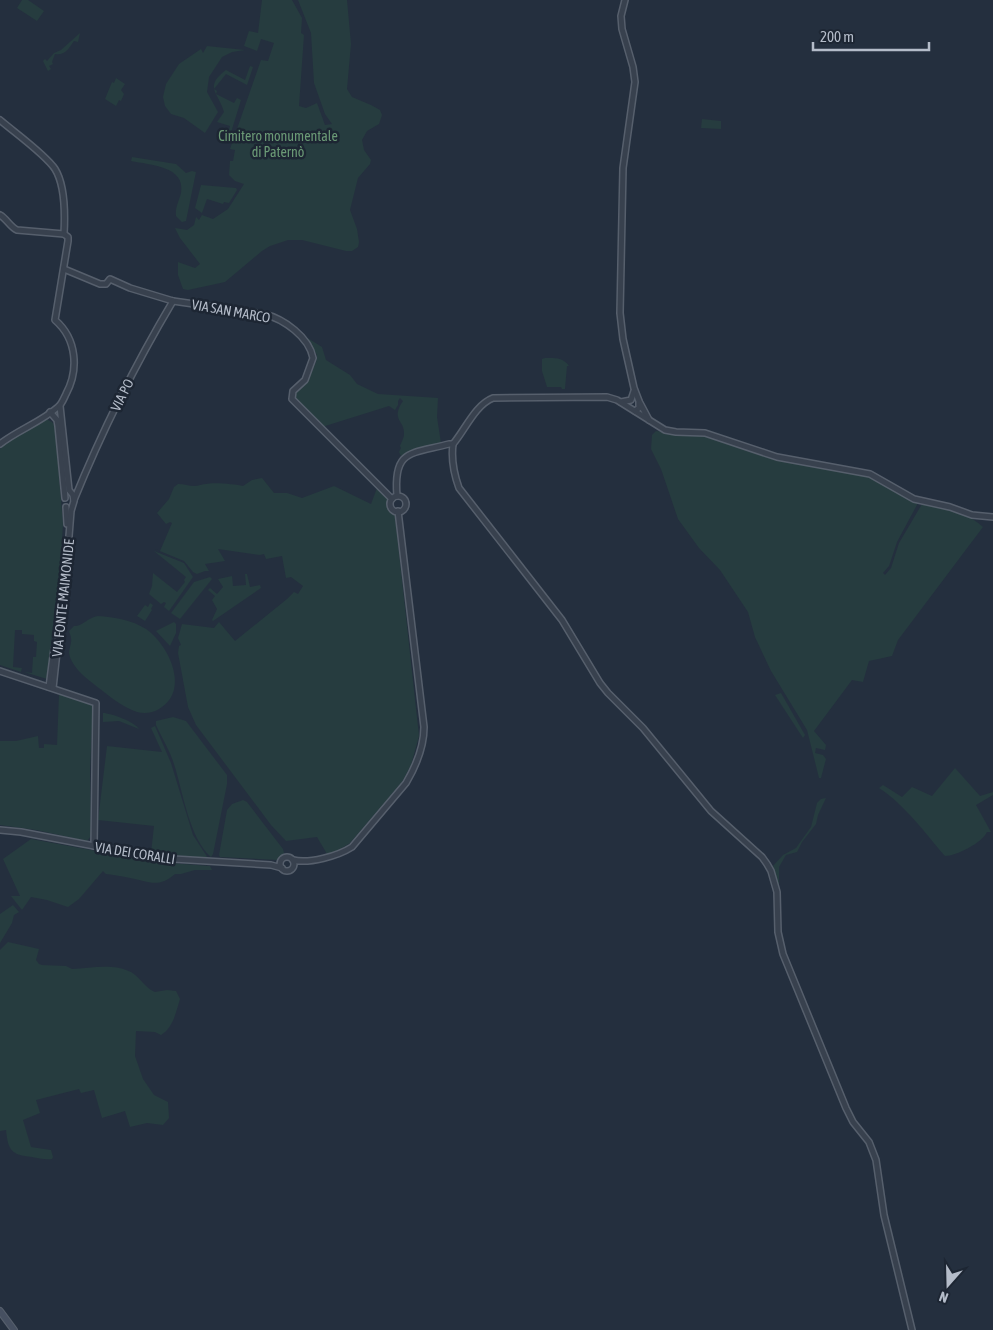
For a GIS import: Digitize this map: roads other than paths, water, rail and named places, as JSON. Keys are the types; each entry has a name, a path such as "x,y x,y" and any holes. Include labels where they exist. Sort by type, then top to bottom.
{"main road":[{"path":"0,1311 14,1330"}],"street":[{"path":"625,0 621,16 622,30 633,67 635,82 623,168 620,313 623,339 634,388 651,422"},
{"path":"0,120 47,159 58,174 65,208 62,234"},
{"path":"0,216 7,220 13,228 22,231 62,234 68,237 67,270 56,320 63,327 67,336 75,364 68,390 60,406 0,444"},
{"name":"VIA SAN MARCO","path":"67,270 103,285 110,279 130,288 173,301 269,315 301,336 312,352 313,358 305,380 293,391 292,399 394,497"},
{"name":"VIA PO","path":"73,493 137,364 173,301"},
{"path":"634,388 634,411"},
{"path":"912,1330 884,1215 876,1160 869,1142 853,1122 843,1100 783,954 778,932 777,892 771,871 762,857 711,811 648,734 600,683 562,620 459,488 453,462 453,444 481,406 493,398 600,396 621,402 651,422 671,431 705,433 777,457 870,474 914,499 950,507 972,515 993,517"},
{"path":"621,402 631,400 634,396"},
{"path":"634,411 639,408 640,401"},
{"path":"60,406 74,501 69,507"},
{"path":"50,412 57,420 66,498 73,493"},
{"path":"394,497 402,498 405,504 402,510 393,510 390,506 394,497 395,478 398,467 404,459 414,453 453,444"},
{"name":"VIA FONTE MAIMONIDE","path":"51,688 69,507 66,498"},
{"path":"271,865 286,857 293,862 337,855 352,846 406,783 413,771 422,747 424,727 398,511"},
{"path":"0,671 96,703 94,846"},
{"name":"VIA DEI CORALLI","path":"0,830 157,858 271,865"},
{"path":"281,861 282,868"},
{"path":"271,865 289,870 293,862"}],"park label":[{"name":"Cimitero monumentale di Paternò","path":"278,144"}]}
